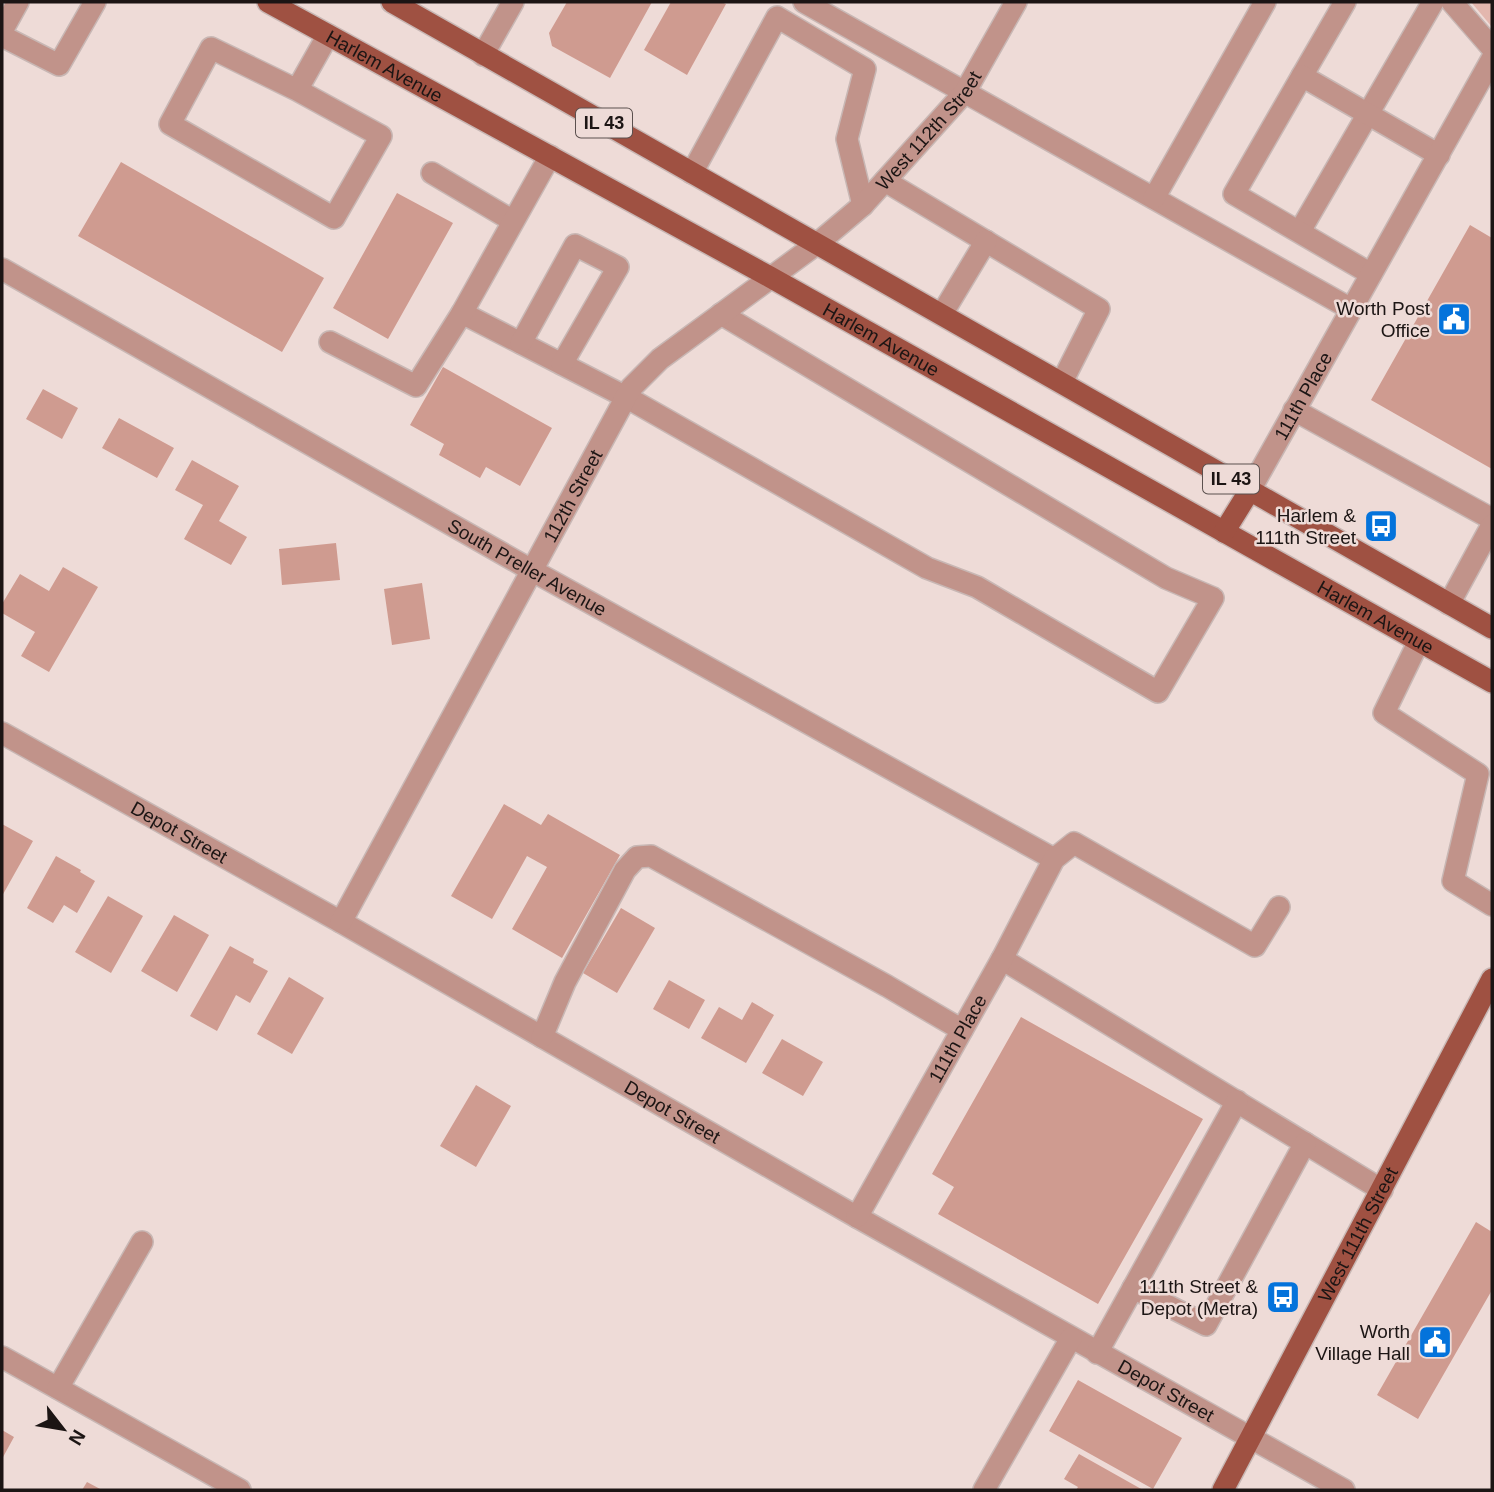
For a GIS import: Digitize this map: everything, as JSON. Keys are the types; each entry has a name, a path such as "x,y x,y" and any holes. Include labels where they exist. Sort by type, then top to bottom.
{"main road":[{"name":"Harlem Avenue","path":"268,2 770,277 1492,682"},
{"name":"IL 43","path":"392,2 1492,628"},
{"path":"1224,532 1250,490"},
{"name":"West 111th Street","path":"1223,1490 1492,979"}],"street":[{"path":"7,19 59,65 95,2"},
{"path":"483,55 513,2"},
{"path":"804,2 1351,309"},
{"name":"West 112th Street","path":"818,243 863,205 965,92 1016,2"},
{"path":"1154,198 1265,2"},
{"path":"1345,2 1234,194 1371,274"},
{"path":"1300,232 1433,2"},
{"path":"1452,2 1492,48"},
{"path":"692,173 777,17 864,69 846,139 863,205"},
{"path":"297,90 328,35"},
{"path":"211,48 297,90 382,136 334,218 170,124 211,48"},
{"name":"111th Place","path":"1250,490 1492,59"},
{"path":"1302,76 1439,155"},
{"path":"330,342 416,386 462,313 550,156"},
{"path":"432,173 513,221"},
{"path":"885,181 1099,309 1062,383"},
{"path":"942,314 986,241"},
{"name":"112th Street","path":"341,922 631,388 660,359 818,243"},
{"path":"521,343 575,245 618,267 562,364"},
{"name":"South Preller Avenue","path":"2,270 533,571 1054,859"},
{"path":"462,313 626,397 927,568 977,587 1158,692 1213,598 1166,578 721,314"},
{"path":"1294,410 1492,519"},
{"path":"1449,604 1492,525"},
{"path":"1419,641 1384,713 1478,774 1453,881 1492,905"},
{"name":"Depot Street","path":"2,733 1344,1490"},
{"path":"1054,859 1074,843 1255,946 1279,907"},
{"path":"542,1037 565,982 619,880 637,857 651,856 962,1030"},
{"name":"111th Place","path":"857,1217 1002,959 1054,859"},
{"path":"1002,959 1382,1190"},
{"path":"1097,1353 1237,1101"},
{"path":"1133,1288 1206,1325 1305,1143"},
{"path":"58,1388 142,1242"},
{"path":"984,1490 1071,1338"},
{"path":"2,1357 240,1490"}],"shaded area":[{"path":"1471,2 1492,2 1492,27"}],"building":[{"path":"567,2 652,2 610,78 552,46 549,33"},
{"path":"671,2 726,4 687,75 644,50"},
{"path":"121,162 324,278 282,352 78,236"},
{"path":"397,193 453,223 388,339 333,308"},
{"name":"Worth Post Office","path":"1470,225 1492,238 1492,469 1371,400"},
{"path":"443,367 552,428 520,486 486,467 480,478 439,455 444,444 410,425"},
{"path":"43,389 78,408 62,439 26,419"},
{"path":"119,418 174,448 157,478 102,448"},
{"path":"192,460 239,486 219,521 247,537 231,565 184,539 203,505 175,490"},
{"path":"336,543 340,580 282,585 279,549"},
{"path":"63,567 98,587 49,672 21,656 35,632 2,613 2,604 20,574 49,591"},
{"path":"422,583 430,639 392,645 384,589"},
{"path":"504,804 541,825 548,814 620,855 562,958 512,929 547,867 527,856 492,919 451,896"},
{"path":"2,824 33,841 2,896"},
{"path":"56,856 95,881 77,913 64,905 53,923 27,908"},
{"path":"108,896 143,916 111,973 75,952"},
{"path":"621,908 655,928 617,993 583,973"},
{"path":"174,915 209,935 177,992 141,971"},
{"path":"230,946 254,959 253,963 268,971 250,1003 236,995 217,1031 190,1016"},
{"path":"289,977 324,998 292,1054 257,1034"},
{"path":"669,980 705,1000 689,1029 653,1009"},
{"path":"752,1002 774,1015 746,1063 701,1038 719,1007 742,1020"},
{"path":"1021,1017 1203,1119 1098,1304 938,1214 954,1187 932,1174"},
{"path":"782,1039 823,1062 803,1096 762,1073"},
{"path":"476,1085 511,1106 476,1167 440,1146"},
{"name":"Worth Village Hall","path":"1476,1222 1492,1232 1492,1290 1418,1419 1377,1395"},
{"path":"1078,1380 1182,1438 1153,1489 1049,1431"},
{"path":"2,1430 14,1437 2,1459"},
{"path":"1079,1454 1143,1490 1076,1490 1078,1487 1064,1479"},
{"path":"87,1482 102,1490 82,1490"}],"place":[{"name":"Worth Post Office","path":"1454,319"},
{"name":"Harlem & 111th Street","path":"1381,526"},
{"name":"111th Street & Depot (Metra)","path":"1283,1297"},
{"name":"Worth Village Hall","path":"1435,1342"}]}
